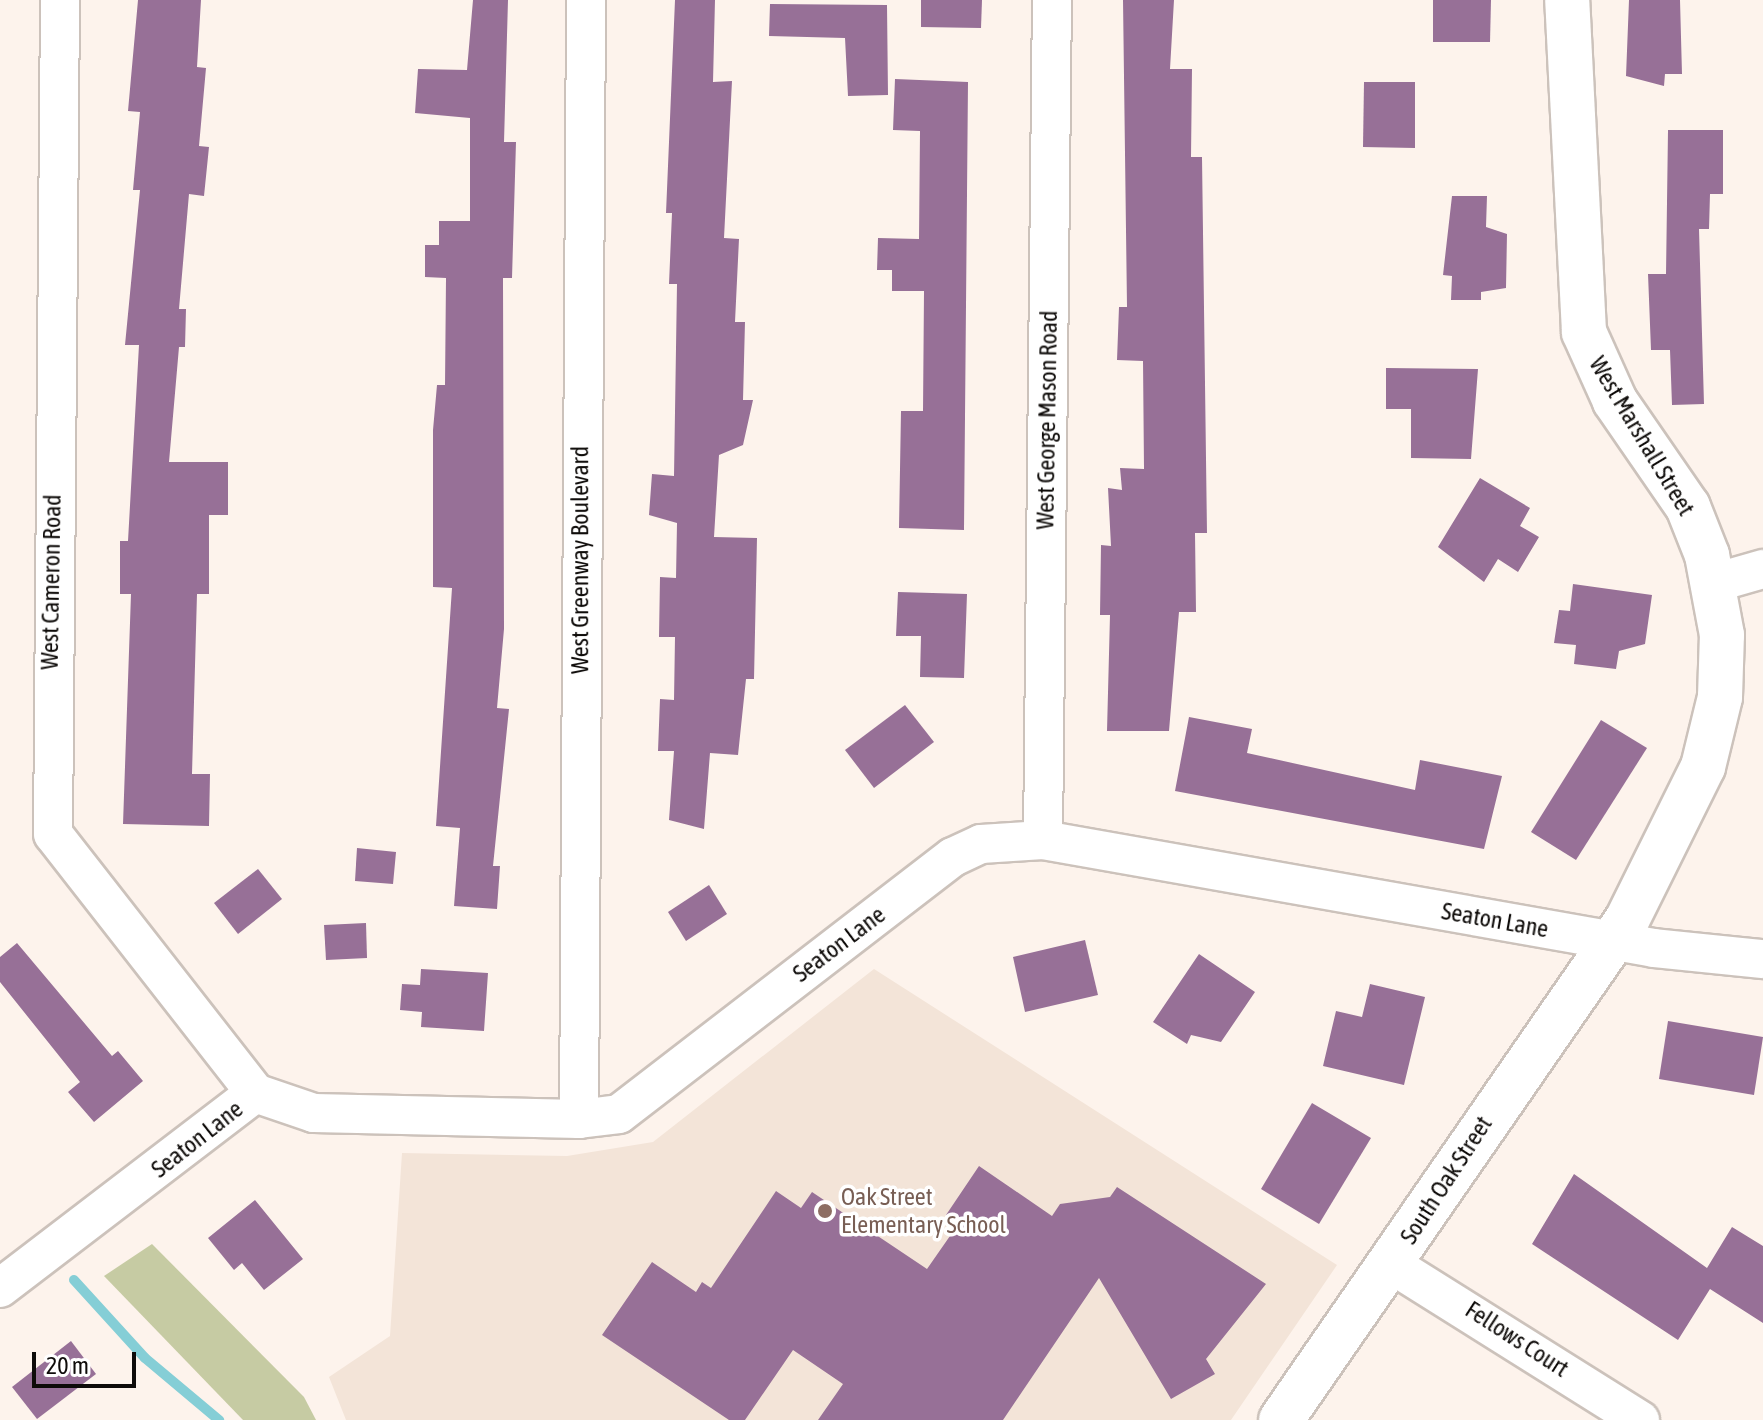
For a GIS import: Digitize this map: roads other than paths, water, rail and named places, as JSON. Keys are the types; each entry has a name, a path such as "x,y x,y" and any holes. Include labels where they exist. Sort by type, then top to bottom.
{"street":[{"name":"West Cameron Road","path":"60,0 53,834 255,1093"},
{"name":"West Greenway Boulevard","path":"579,1119 586,0"},
{"name":"West George Mason Road","path":"1043,840 1052,0"},
{"name":"West Marshall Street","path":"1567,0 1584,332 1615,401 1688,507 1714,583 1720,697 1709,747 1659,865 1612,941"},
{"path":"1714,583 1763,569"},
{"name":"Seaton Lane","path":"0,1288 255,1093 314,1113 579,1119 619,1114 953,857 981,844 1043,840 1612,941 1763,959"},
{"name":"South Oak Street","path":"1281,1420 1612,941"},
{"name":"Fellows Court","path":"1391,1264 1640,1420"}],"waterway":[{"path":"74,1280 145,1358 219,1420"}],"place":[{"name":"Oak Street Elementary School","path":"825,1211"}]}
